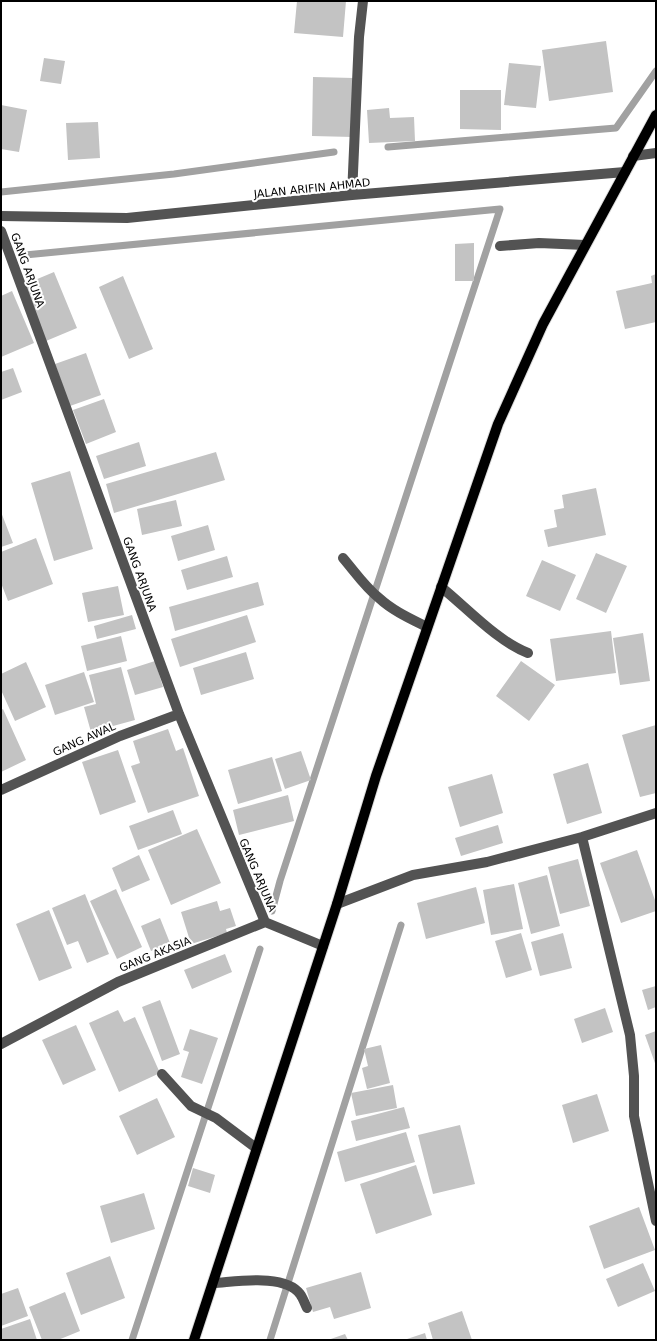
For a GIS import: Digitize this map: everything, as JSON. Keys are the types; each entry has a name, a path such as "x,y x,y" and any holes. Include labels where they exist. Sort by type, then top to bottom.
{"main road":[{"path":"194,1340 337,904 376,776 498,424 543,324 584,245 656,116"}],"street":[{"path":"352,196 359,38 363,1"},
{"path":"633,156 656,153"},
{"name":"JALAN ARIFIN AHMAD","path":"1,216 127,218 352,196 625,172"},
{"name":"GANG ARJUNA","path":"1,231 179,714 265,922"},
{"path":"500,246 539,243 584,245"},
{"path":"343,558 365,585 379,599 396,611 427,627"},
{"path":"441,587 517,649 528,653"},
{"name":"GANG AWAL","path":"1,790 120,736 179,714"},
{"path":"337,904 412,875 487,862 582,837 656,813"},
{"path":"582,837 630,1035 634,1076 634,1116 656,1221"},
{"path":"265,922 323,946"},
{"name":"GANG AKASIA","path":"1,1044 118,982 265,922"},
{"path":"162,1074 191,1106 216,1118 256,1148"},
{"path":"213,1283 275,1281 291,1286 300,1293 307,1308"}],"building":[{"path":"297,1 346,1 343,37 294,33"},
{"path":"606,41 613,92 549,101 542,50"},
{"path":"44,58 65,61 61,84 40,81"},
{"path":"509,63 541,66 536,108 504,105"},
{"path":"313,77 354,78 353,137 312,136"},
{"path":"460,90 501,90 501,130 460,129"},
{"path":"1,105 27,110 19,152 1,149"},
{"path":"389,108 390,118 414,117 415,141 369,143 367,110"},
{"path":"98,122 100,158 68,160 66,123"},
{"path":"474,243 474,281 455,281 455,244"},
{"path":"54,272 77,328 46,341 23,285"},
{"path":"656,274 656,322 625,329 616,291 652,283 651,276"},
{"path":"123,276 153,349 129,359 99,287"},
{"path":"12,291 34,343 1,357 1,296"},
{"path":"86,353 101,395 70,406 55,364"},
{"path":"13,368 22,392 1,400 1,372"},
{"path":"104,399 116,432 86,444 73,410"},
{"path":"139,442 146,466 104,479 96,456"},
{"path":"216,452 225,480 114,513 106,484"},
{"path":"70,471 93,549 54,561 31,483"},
{"path":"596,488 606,535 548,547 544,530 557,527 554,510 564,508 562,495"},
{"path":"176,500 182,526 142,535 137,509"},
{"path":"1,512 13,543 1,547"},
{"path":"208,525 215,550 178,561 171,536"},
{"path":"36,538 53,584 8,601 1,583 1,552"},
{"path":"596,553 627,566 606,613 576,599"},
{"path":"227,556 233,577 187,590 181,570"},
{"path":"542,560 576,575 560,611 526,596"},
{"path":"258,582 264,605 175,631 169,607"},
{"path":"118,586 124,615 88,622 82,593"},
{"path":"132,615 136,629 97,639 94,626"},
{"path":"247,615 256,642 180,667 171,639"},
{"path":"611,631 616,673 556,681 550,639"},
{"path":"643,633 650,681 620,685 613,638"},
{"path":"121,636 127,661 87,671 81,646"},
{"path":"246,652 254,679 201,695 193,668"},
{"path":"155,661 163,687 135,695 127,670"},
{"path":"521,661 555,685 529,721 496,696"},
{"path":"26,662 46,707 15,721 1,690 1,674"},
{"path":"121,667 135,720 91,732 84,707 96,704 89,675"},
{"path":"84,672 94,702 55,715 45,685"},
{"path":"3,709 26,760 1,772 1,710"},
{"path":"656,725 656,793 640,797 622,735"},
{"path":"168,729 176,751 183,748 199,796 148,813 131,766 140,763 133,741"},
{"path":"118,750 136,802 100,815 82,762"},
{"path":"301,751 311,780 285,789 275,759"},
{"path":"272,757 282,791 238,804 228,770"},
{"path":"588,763 602,813 567,824 553,774"},
{"path":"492,774 503,813 460,827 448,787"},
{"path":"288,795 294,821 239,835 233,810"},
{"path":"173,810 182,834 138,850 129,826"},
{"path":"498,825 503,843 461,856 455,838"},
{"path":"197,829 221,883 171,905 148,850"},
{"path":"637,850 656,903 656,911 621,923 600,863"},
{"path":"139,855 150,880 122,892 112,868"},
{"path":"578,859 590,906 560,914 548,867"},
{"path":"547,875 560,926 531,934 518,883"},
{"path":"514,884 523,929 491,935 483,890"},
{"path":"476,887 485,923 426,939 417,903"},
{"path":"116,889 142,947 117,959 90,901"},
{"path":"85,894 109,954 87,963 78,941 67,945 52,908"},
{"path":"217,901 220,911 230,908 236,926 226,929 227,933 191,944 181,912"},
{"path":"49,910 72,968 39,981 16,924"},
{"path":"160,918 170,943 151,951 141,926"},
{"path":"521,933 532,970 506,978 495,941"},
{"path":"563,933 572,968 540,976 531,942"},
{"path":"225,954 232,972 192,989 184,970"},
{"path":"656,986 656,1007 648,1010 642,990"},
{"path":"160,1000 180,1054 162,1061 142,1007"},
{"path":"605,1008 613,1032 582,1043 574,1019"},
{"path":"118,1010 124,1022 135,1017 160,1073 119,1092 89,1023"},
{"path":"76,1025 96,1070 63,1085 42,1040"},
{"path":"190,1029 218,1038 202,1084 181,1077 189,1052 183,1050"},
{"path":"656,1031 656,1066 645,1035"},
{"path":"381,1045 390,1083 367,1089 362,1068 368,1066 364,1049"},
{"path":"393,1085 397,1108 356,1116 351,1093"},
{"path":"597,1094 609,1131 573,1143 562,1105"},
{"path":"157,1098 175,1137 137,1155 119,1116"},
{"path":"404,1107 410,1128 356,1141 351,1121"},
{"path":"460,1125 475,1184 433,1194 418,1135"},
{"path":"406,1132 415,1162 345,1182 337,1152"},
{"path":"416,1165 432,1215 376,1234 360,1184"},
{"path":"193,1168 215,1175 210,1193 188,1186"},
{"path":"144,1193 155,1229 111,1243 100,1206"},
{"path":"639,1207 655,1250 604,1269 589,1226"},
{"path":"110,1256 125,1298 81,1315 66,1273"},
{"path":"643,1263 655,1291 618,1307 606,1279"},
{"path":"361,1272 371,1308 334,1319 330,1307 313,1312 306,1288"},
{"path":"18,1288 28,1316 1,1326 1,1294"},
{"path":"65,1292 80,1331 58,1340 42,1340 29,1307"},
{"path":"462,1311 472,1340 433,1340 428,1323"},
{"path":"30,1319 37,1340 1,1340 1,1329"},
{"path":"425,1333 427,1340 404,1340"},
{"path":"345,1334 348,1340 328,1340"}],"waterway":[{"path":"388,147 616,128 656,71"},
{"path":"1,192 174,174 334,152"},
{"path":"25,255 500,209 280,881 272,911"},
{"path":"270,1340 401,925"},
{"path":"132,1340 260,949"}]}
